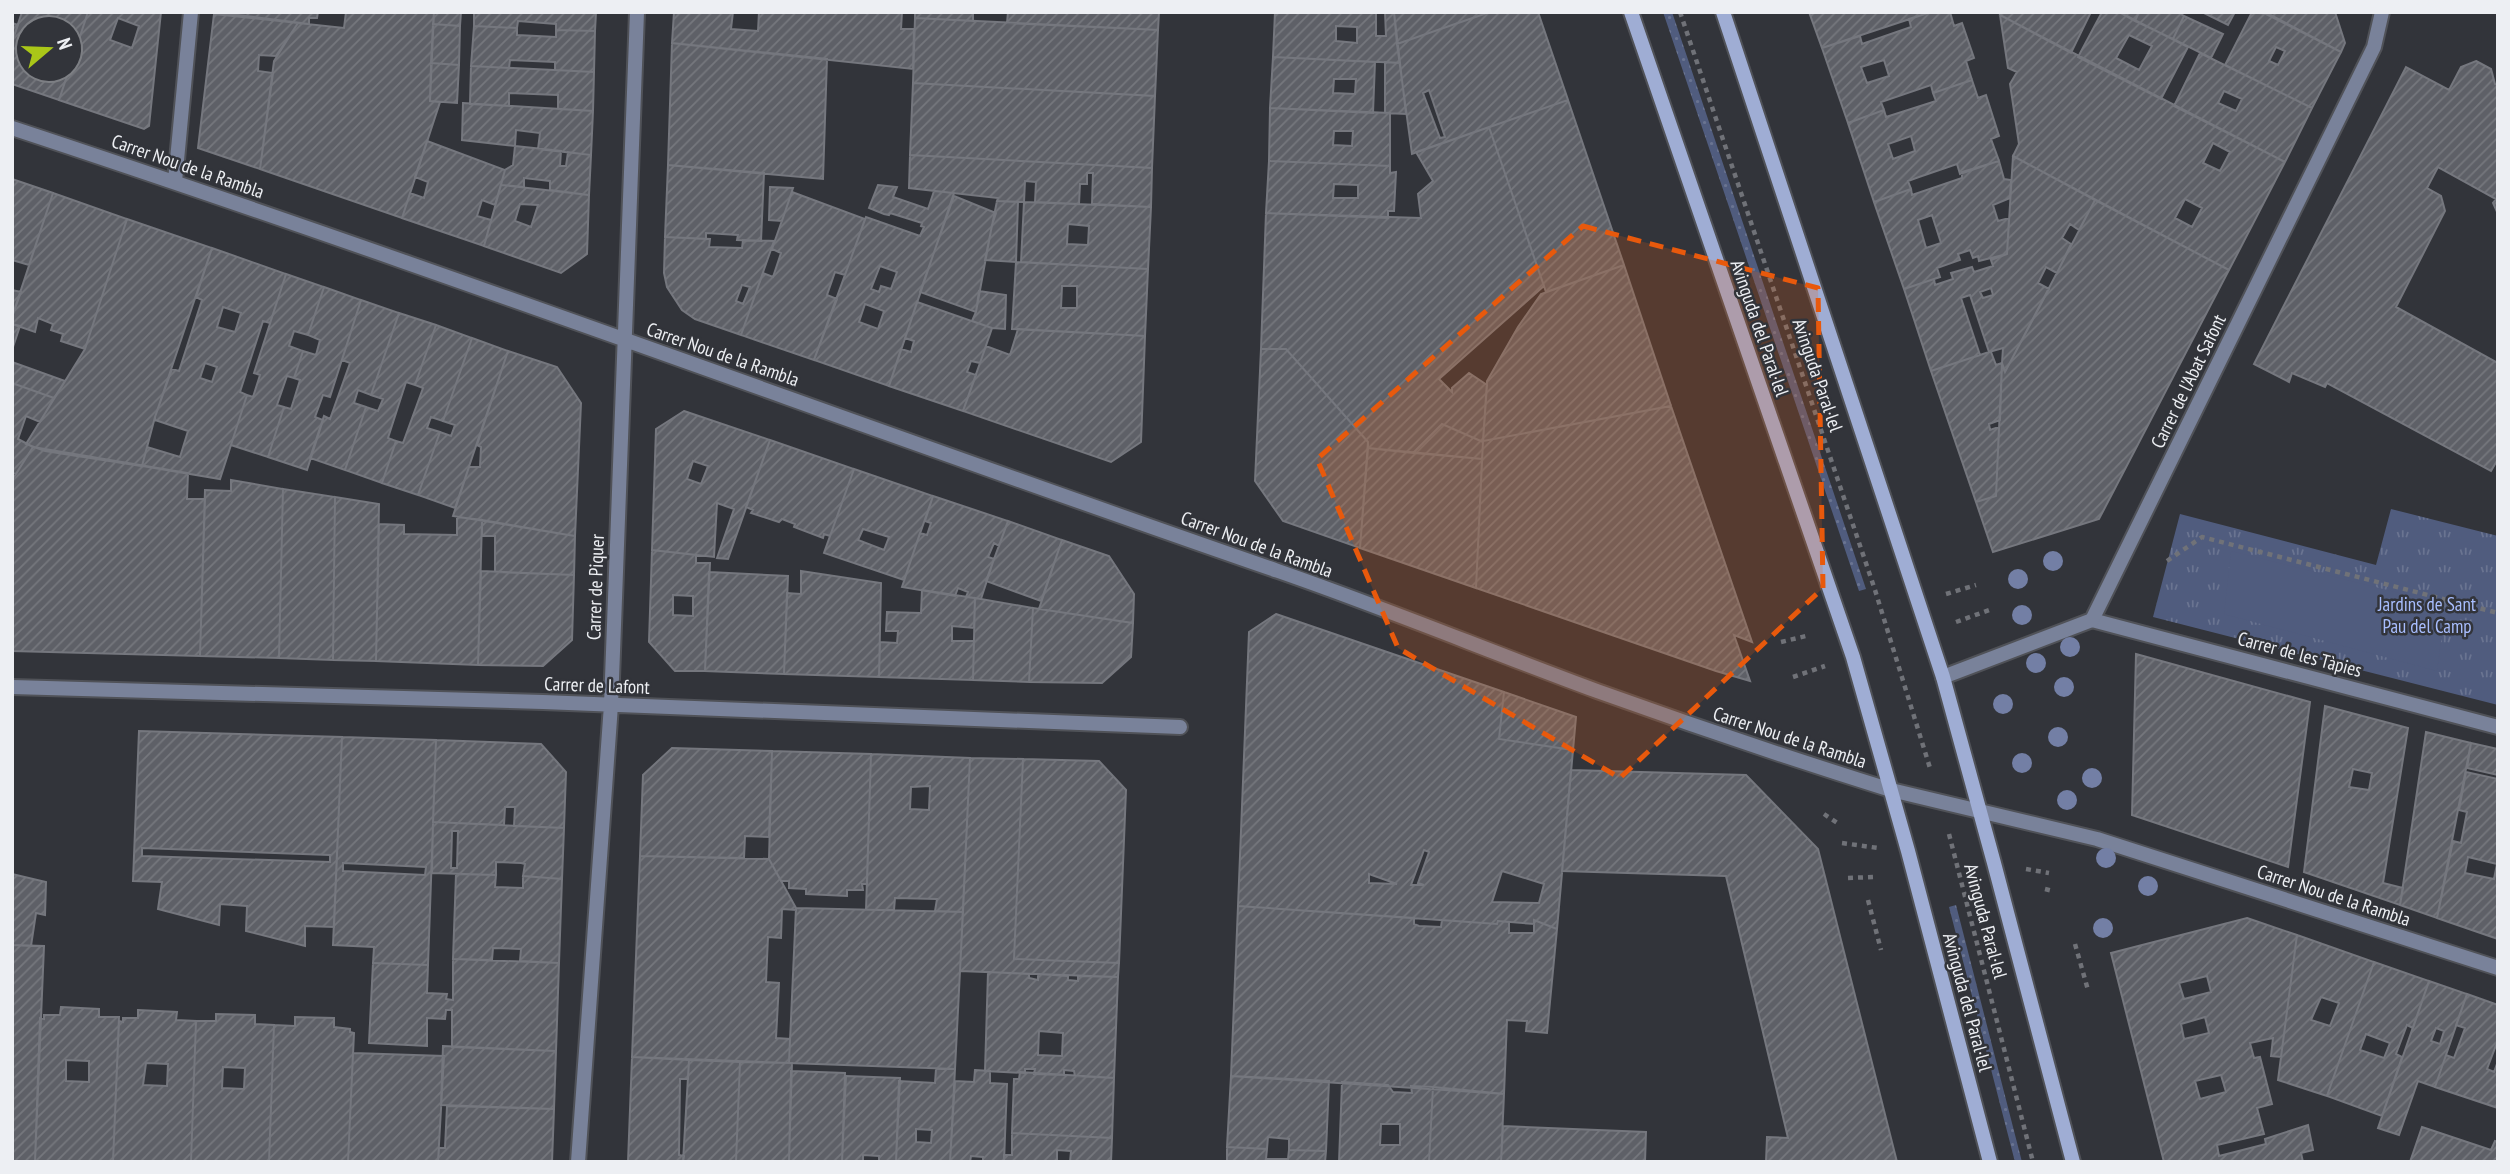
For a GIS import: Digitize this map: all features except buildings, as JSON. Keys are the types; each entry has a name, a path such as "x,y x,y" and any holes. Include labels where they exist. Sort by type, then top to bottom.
{"main road":[{"name":"Avinguda del Paral·lel","path":"1631,12 1853,657 1908,851 1990,1162"},
{"path":"1723,12 1942,677 1981,812 2073,1162"}],"street":[{"path":"175,181 191,12"},
{"name":"Carrer de Piquer","path":"578,1162 611,705 637,12"},
{"name":"Carrer de l'Abat Safont","path":"2092,620 2374,47 2382,12"},
{"name":"Carrer Nou de la Rambla","path":"12,128 175,181 1279,572 1777,755 1891,790 2097,839 2498,968"},
{"path":"1942,677 2092,620"},
{"name":"Carrer de les Tàpies","path":"2092,620 2498,727"},
{"name":"Carrer de Lafont","path":"12,687 611,705 1180,727"}],"path":[{"name":"Avinguda Paral·lel","path":"1680,12 1924,749"},
{"path":"2167,561 2202,537 2498,613"},
{"path":"1945,595 1976,585"},
{"path":"1793,677 1992,609"},
{"path":"1781,642 1806,636"},
{"path":"1824,814 1839,824"},
{"name":"Avinguda Paral·lel","path":"1947,828 2001,1033"},
{"path":"1842,843 2049,873"},
{"path":"1848,878 1874,877"},
{"path":"2045,889 2053,891"},
{"path":"1868,900 1881,950"},
{"path":"2075,944 2088,990"},
{"name":"Avinguda del Paral·lel","path":"2001,1033 2033,1162"}],"highlighted area":[{"path":"1583,226 1818,288 1823,588 1620,778 1398,648 1317,459"}],"green space":[{"path":"1663,12 1672,12 1866,589 1859,591"},
{"name":"Jardins de Sant Pau del Camp","path":"2391,509 2498,536 2498,705 2153,617 2180,514 2376,565"},
{"path":"2231,551 2427,600 2445,612 2437,671 2224,614"},
{"path":"1956,905 2022,1162 2015,1162 1949,907"}]}
